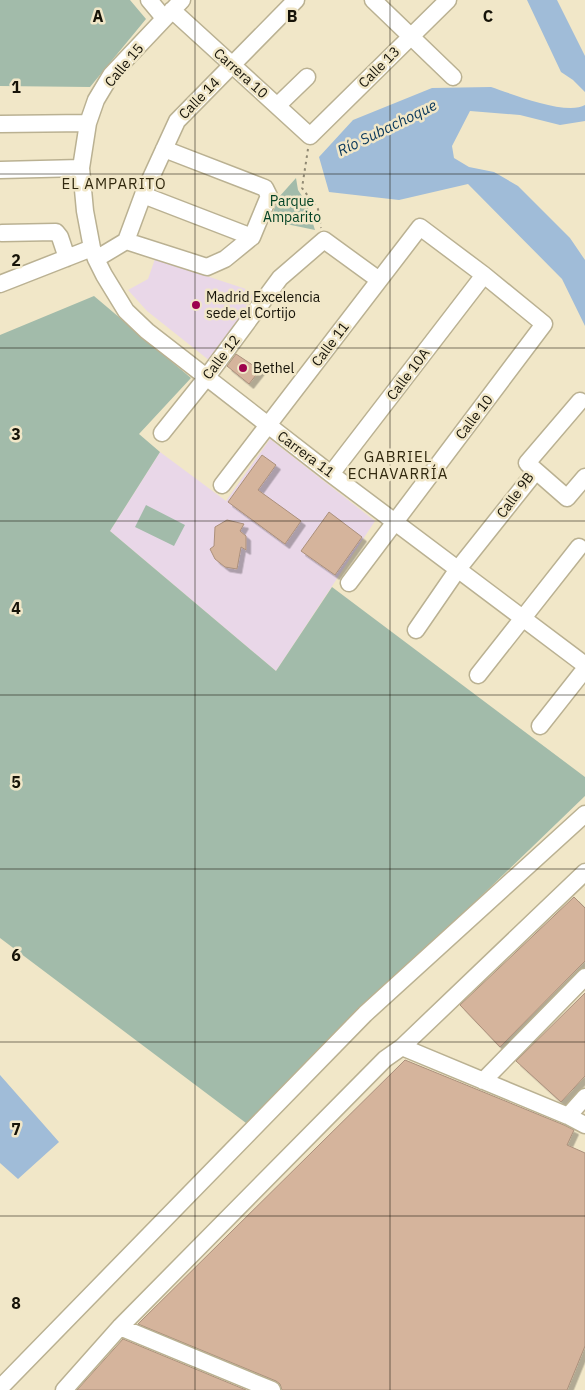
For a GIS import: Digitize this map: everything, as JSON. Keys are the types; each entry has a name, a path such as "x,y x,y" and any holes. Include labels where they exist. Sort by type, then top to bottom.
{"street":[{"name":"Carrera 10","path":"149,0 173,9 310,136"},
{"name":"Calle 14","path":"126,241 143,194 177,121 296,0"},
{"path":"374,0 453,77"},
{"name":"Calle 13","path":"310,136 448,0"},
{"name":"Calle 15","path":"94,253 85,210 81,168 88,123 96,100 111,76 173,9"},
{"path":"277,106 307,77"},
{"path":"0,124 88,123"},
{"path":"0,284 67,258 94,253 126,241 208,267 235,252 252,237 268,196 265,188 164,148"},
{"path":"0,170 81,168"},
{"path":"143,194 252,237"},
{"name":"Calle 11","path":"222,484 420,227 484,275"},
{"path":"2,233 56,232 60,236 67,258"},
{"path":"324,240 379,280"},
{"name":"Calle 12","path":"162,433 206,378 280,278 324,240"},
{"name":"Carrera 11","path":"94,253 104,275 126,311 147,331 585,667"},
{"name":"Calle 10","path":"349,582 544,324 484,275"},
{"name":"Calle 10A","path":"331,474 484,275"},
{"name":"Calle 9B","path":"416,630 458,569 536,471 527,463 580,401"},
{"path":"536,471 566,498 585,477"},
{"path":"478,675 578,547"},
{"path":"540,726 585,667"},
{"path":"0,1388 365,1014 585,814"},
{"path":"64,1390 120,1327 385,1059 402,1047 585,872"},
{"path":"484,1081 585,977"},
{"path":"402,1047 568,1116 585,1125"},
{"path":"568,1116 585,1098"},
{"path":"120,1327 272,1390"}],"path":[{"path":"310,136 302,188 318,209 324,240"}],"shaded area":[{"name":"Madrid Excelencia sede el Cortijo","path":"155,259 249,290 254,300 210,361 147,311 128,290 148,279"},
{"path":"270,439 375,521 276,671 110,531 160,452 226,501"}],"green space":[{"path":"0,0 130,0 146,19 90,87 0,86"},
{"name":"Parque Amparito","path":"296,178 298,190 306,202 315,230 291,225 271,217 279,197"},
{"path":"94,296 191,378 139,434 160,452 110,531 276,671 332,587 585,777 585,796 246,1123 0,938 0,335"},
{"path":"146,505 185,525 174,546 135,527"}],"water":[{"path":"527,0 557,0 585,56 585,92 573,80 561,72"},
{"name":"Río Subachoque","path":"491,87 525,99 553,106 577,108 585,105 585,121 560,125 520,115 470,111 452,146 454,158 469,167 494,172 518,186 570,238 585,260 585,326 562,279 468,184 399,200 329,192 319,157 353,120 432,88"},
{"path":"0,1075 59,1142 18,1179 0,1163"}],"building":[{"name":"Bethel","path":"236,354 260,370 249,384 227,366"},
{"path":"262,455 276,465 258,490 301,521 285,544 228,502"},
{"path":"329,512 362,537 335,575 301,551"},
{"path":"227,520 244,524 240,531 246,536 246,550 241,547 237,569 225,567 215,559 210,549 214,546 215,527"},
{"path":"574,897 585,908 585,961 500,1047 460,1005"},
{"path":"585,993 585,1076 561,1102 516,1061"},
{"path":"405,1060 574,1130 567,1145 585,1153 585,1346 567,1390 282,1390 280,1384 276,1381 138,1324"},
{"path":"123,1339 246,1390 77,1390"}],"place":[{"name":"Madrid Excelencia sede el Cortijo","path":"196,305"},
{"name":"Bethel","path":"243,368"}],"district":[{"name":"EL AMPARITO","path":"114,184"},
{"name":"GABRIEL ECHAVARRÍA","path":"398,466"}]}
